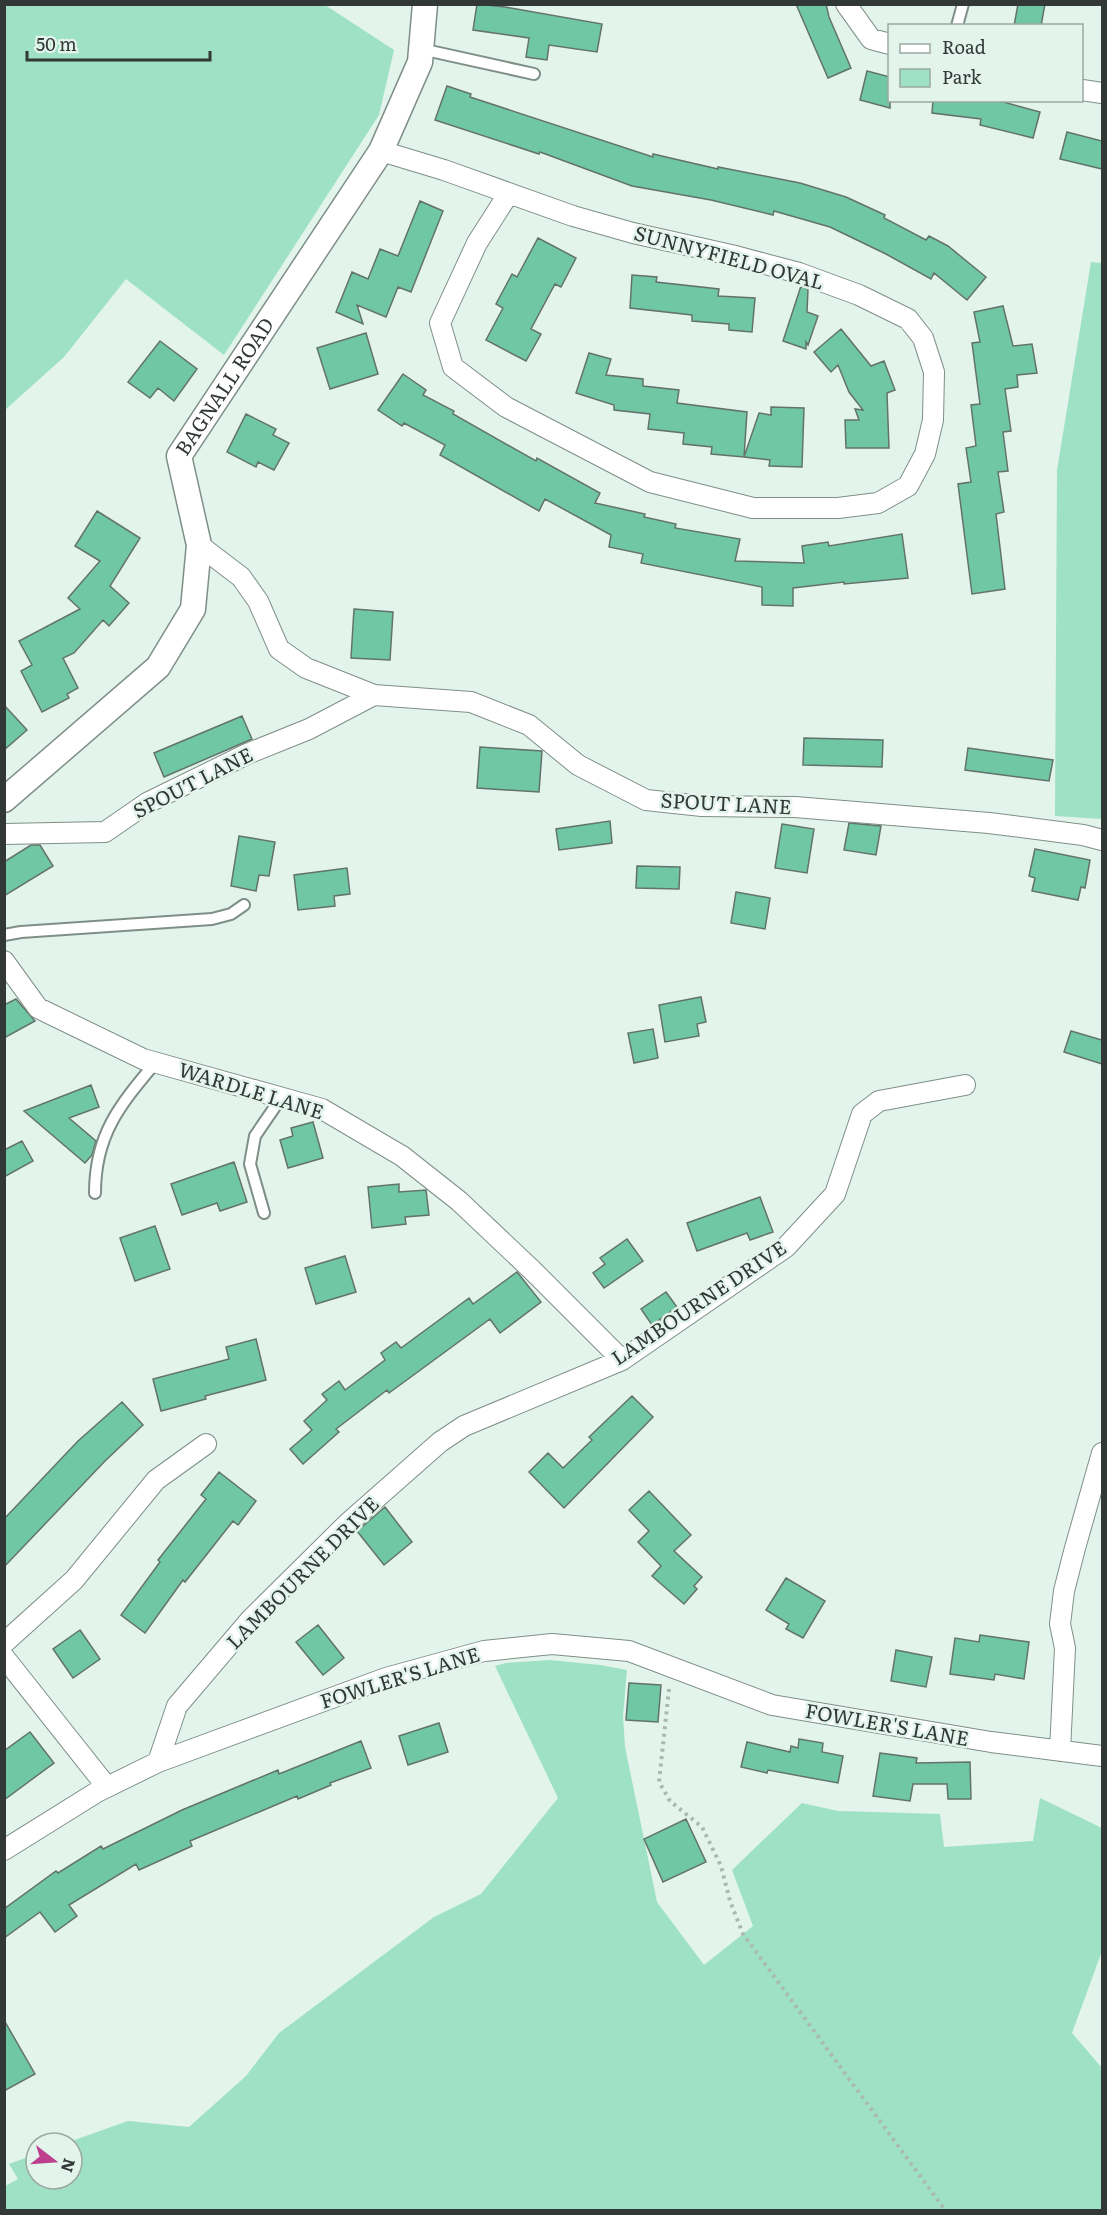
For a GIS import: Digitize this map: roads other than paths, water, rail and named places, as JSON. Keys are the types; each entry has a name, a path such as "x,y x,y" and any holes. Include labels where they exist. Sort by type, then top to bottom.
{"street":[{"name":"BAGNALL ROAD","path":"4,800 158,667 193,609 199,545 179,456 381,151 420,62 424,4"},
{"path":"846,4 871,39 888,43"},
{"path":"1083,90 1102,93"},
{"name":"SUNNYFIELD OVAL","path":"381,151 444,170 509,193 573,216 633,233 799,273 859,295 908,319 923,338 934,372 933,420 925,454 908,486 878,503 838,508 753,508 650,482 506,407 453,367 440,323 477,243 509,193"},
{"name":"SPOUT LANE","path":"199,545 241,577 258,601 279,649 306,668 375,694 471,702 529,725 578,765 646,800 702,806 795,807 988,823 1102,840"},
{"name":"SPOUT LANE","path":"4,834 105,832 147,803 247,754 309,729 375,694"},
{"name":"WARDLE LANE","path":"4,961 38,1008 143,1059 322,1109 402,1156 459,1202 532,1270 622,1360"},
{"name":"LAMBOURNE DRIVE","path":"158,1762 177,1706 251,1619 347,1524 440,1442 464,1426 622,1360 786,1247 835,1194 862,1114 879,1101 965,1085"},
{"path":"4,1643 74,1580 156,1480 206,1444"},
{"path":"1060,1751 1065,1648 1060,1624 1064,1591 1102,1453"},
{"name":"FOWLER'S LANE","path":"4,1850 107,1787 158,1762 386,1678 484,1651 552,1644 629,1651 772,1705 991,1742 1102,1756"},
{"path":"4,1657 107,1787"}],"lane":[{"path":"958,24 963,4"},
{"path":"421,49 534,74"},
{"path":"4,935 212,919 231,914 243,905"},
{"path":"95,1193 95,1177 107,1130 124,1100 156,1062"},
{"path":"264,1213 250,1164 255,1136 281,1098"}]}
